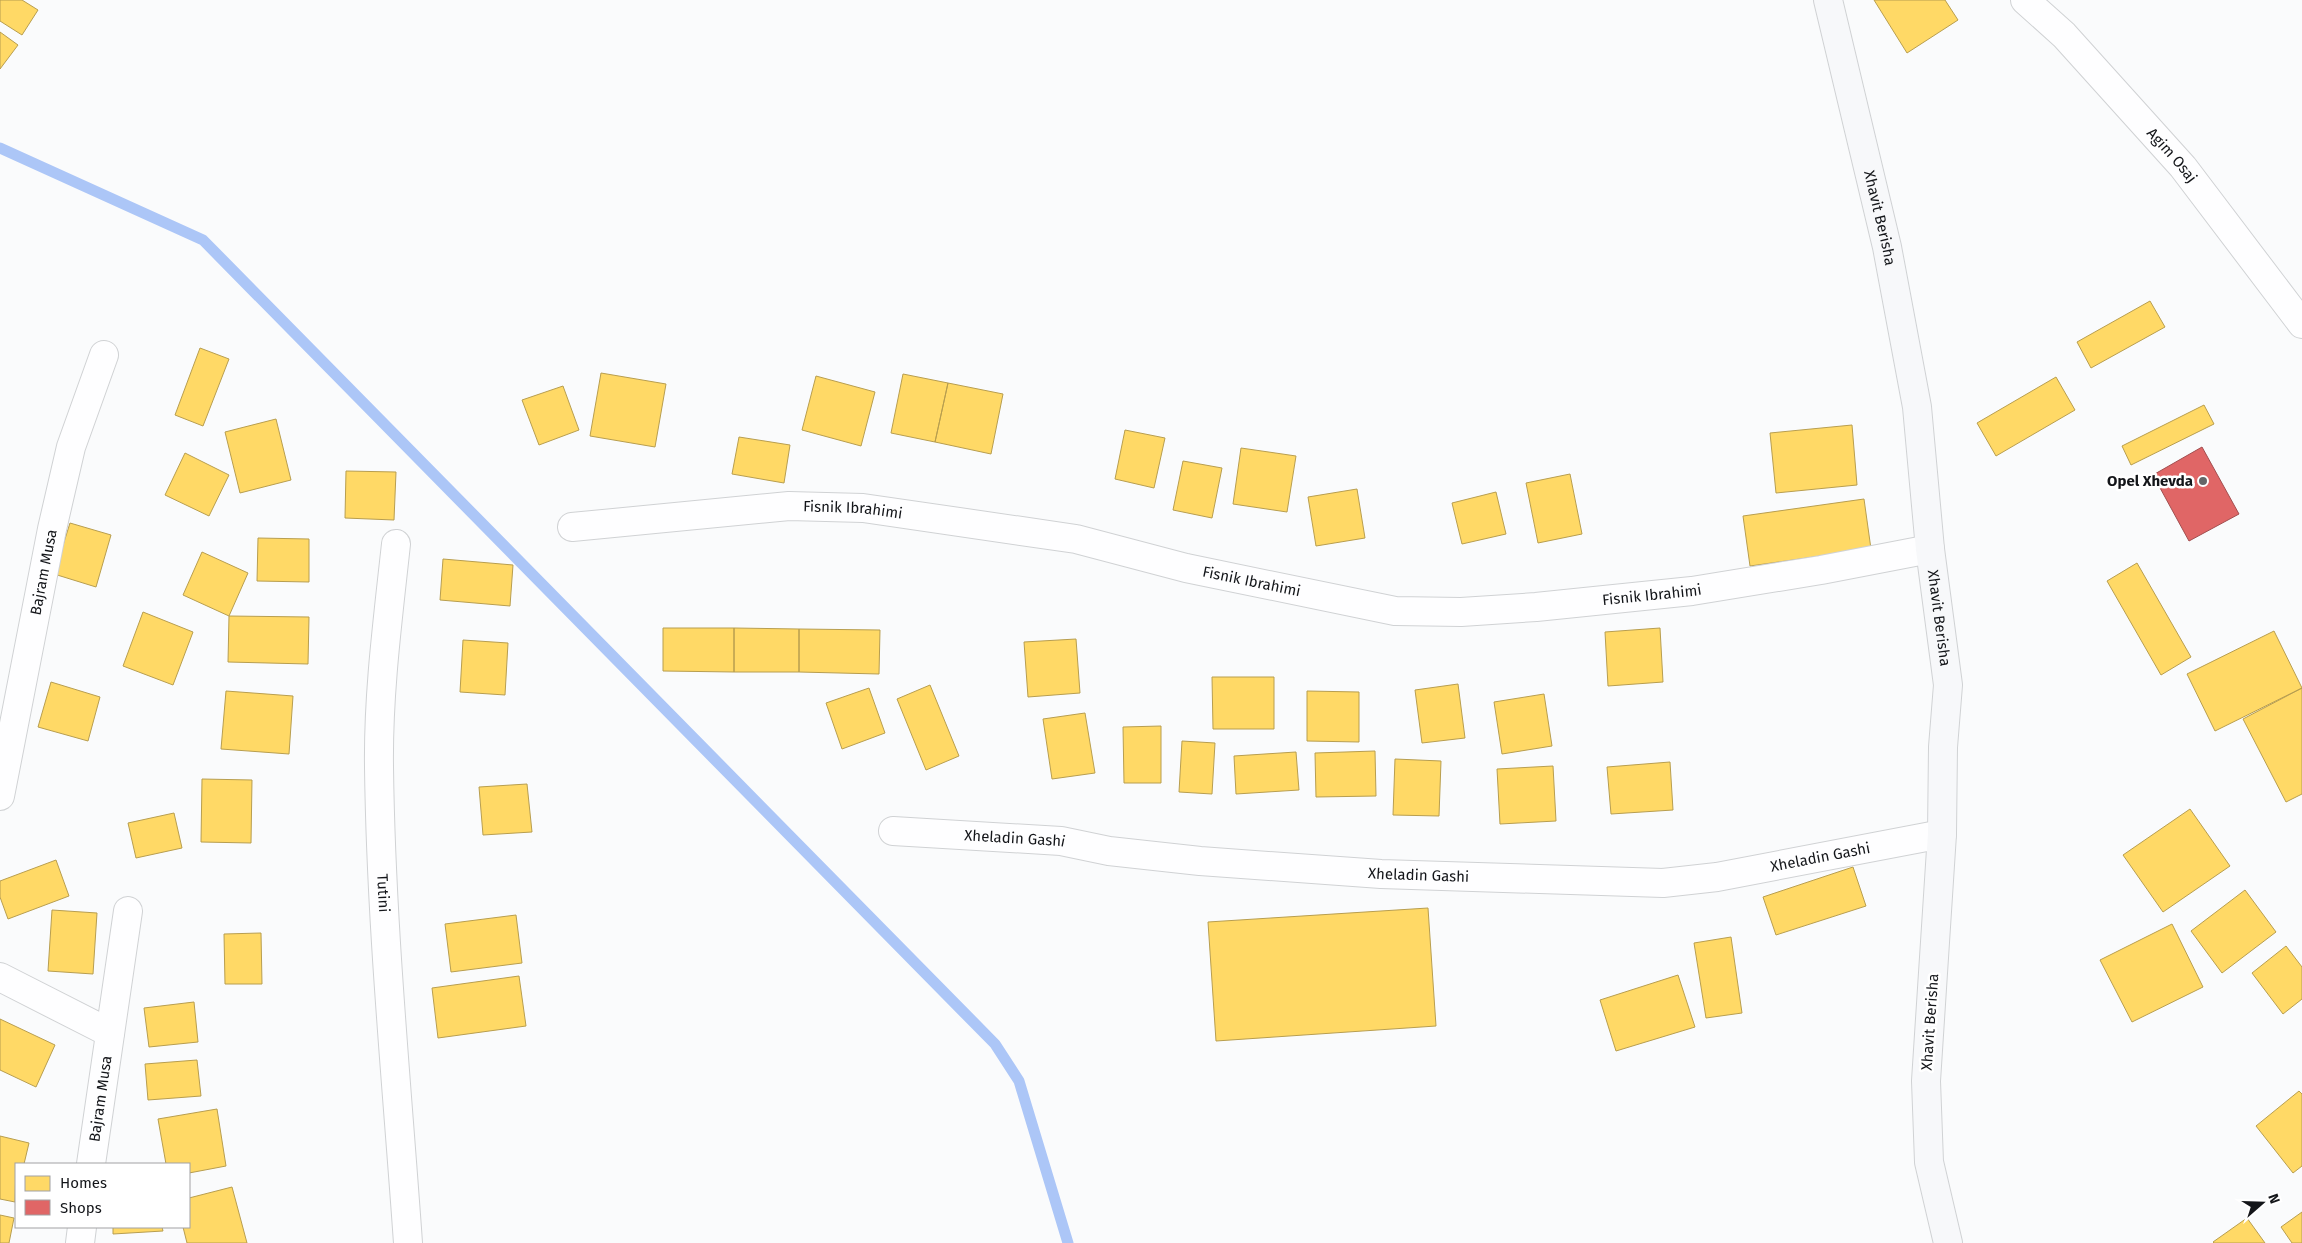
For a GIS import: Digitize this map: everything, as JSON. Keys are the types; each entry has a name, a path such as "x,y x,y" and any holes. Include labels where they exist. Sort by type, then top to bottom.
{"street":[{"name":"Xhavit Berisha","path":"1828,0 1887,247 1917,407 1930,549 1948,685 1943,747 1942,834 1926,1090 1929,1162 1948,1243"},
{"name":"Agim Osaj","path":"2026,0 2064,35 2183,167 2302,324"},
{"name":"Bajram Musa","path":"0,796 50,539 71,447 104,355"},
{"name":"Fisnik Ibrahimi","path":"572,527 788,506 863,508 1076,539 1186,568 1396,610 1452,612 1536,607 1692,591 1821,570 1930,549"},
{"name":"Tutini","path":"396,544 385,649 379,766 388,961 408,1243"},
{"name":"Xheladin Gashi","path":"893,831 1061,841 1109,851 1200,861 1381,874 1663,883 1717,877 1942,834"},
{"name":"Bajram Musa","path":"91,1163 128,911"},
{"path":"0,977 110,1033"},
{"path":"80,1243 82,1228"}],"building: Homes":[{"path":"0,0 22,0 38,10 22,35 0,21"},
{"path":"1874,0 1945,0 1958,20 1907,53"},
{"path":"0,32 18,45 0,69"},
{"path":"2150,301 2165,327 2091,368 2077,342"},
{"path":"200,348 229,359 203,426 175,415"},
{"path":"601,373 666,384 655,447 590,436"},
{"path":"903,374 948,383 935,442 891,433"},
{"path":"816,376 875,392 861,446 802,430"},
{"path":"2056,377 2075,410 1996,456 1977,423"},
{"path":"948,383 1003,394 991,454 935,442"},
{"path":"563,386 579,430 539,445 522,400"},
{"path":"2204,405 2214,424 2131,465 2122,446"},
{"path":"276,419 291,480 240,493 225,432"},
{"path":"1852,425 1857,485 1776,493 1770,433"},
{"path":"1125,430 1165,438 1154,488 1115,479"},
{"path":"739,437 790,445 784,483 732,474"},
{"path":"1241,448 1296,456 1287,512 1233,504"},
{"path":"185,453 229,475 209,516 165,495"},
{"path":"1183,461 1222,468 1212,518 1173,510"},
{"path":"346,471 396,472 394,520 345,518"},
{"path":"1570,474 1582,534 1538,543 1526,483"},
{"path":"1357,489 1365,538 1316,546 1308,497"},
{"path":"1496,492 1506,534 1462,544 1452,503"},
{"path":"1864,499 1871,549 1750,566 1743,516"},
{"path":"70,523 111,535 96,587 54,574"},
{"path":"258,538 309,539 309,582 257,581"},
{"path":"202,552 248,573 229,616 183,595"},
{"path":"443,559 513,565 510,606 440,600"},
{"path":"2137,563 2191,657 2161,675 2107,581"},
{"path":"143,612 193,632 173,685 123,666"},
{"path":"229,616 309,617 308,664 228,662"},
{"path":"663,628 734,628 734,672 663,671"},
{"path":"734,628 799,629 799,672 734,672"},
{"path":"1660,628 1663,682 1608,686 1605,632"},
{"path":"799,629 880,630 879,674 799,672"},
{"path":"2274,631 2302,688 2215,731 2187,674"},
{"path":"1076,639 1080,693 1028,697 1024,642"},
{"path":"463,640 508,643 505,695 460,692"},
{"path":"1212,677 1274,677 1274,729 1213,729"},
{"path":"51,682 100,697 88,741 38,727"},
{"path":"1458,684 1465,738 1422,743 1415,690"},
{"path":"930,685 959,756 926,770 897,699"},
{"path":"869,688 885,733 842,749 826,703"},
{"path":"2302,688 2302,794 2286,802 2243,719"},
{"path":"226,691 293,696 289,754 221,749"},
{"path":"1307,691 1359,692 1359,742 1307,741"},
{"path":"1544,694 1552,746 1502,754 1494,702"},
{"path":"1085,713 1095,773 1052,779 1043,719"},
{"path":"1161,726 1161,783 1124,783 1123,727"},
{"path":"1182,741 1215,743 1212,794 1179,792"},
{"path":"1375,751 1376,796 1316,797 1315,753"},
{"path":"1296,752 1299,790 1236,794 1234,756"},
{"path":"1395,759 1441,761 1439,816 1393,815"},
{"path":"1670,762 1673,810 1611,814 1607,767"},
{"path":"1553,766 1556,821 1500,824 1497,769"},
{"path":"202,779 252,780 251,843 201,842"},
{"path":"527,784 532,832 483,835 479,787"},
{"path":"2190,809 2230,866 2163,912 2123,855"},
{"path":"174,813 182,848 136,858 128,823"},
{"path":"56,860 69,896 8,919 0,897 0,881"},
{"path":"1853,867 1866,906 1776,935 1763,897"},
{"path":"2245,890 2276,932 2222,973 2191,931"},
{"path":"1428,908 1436,1026 1216,1041 1208,922"},
{"path":"52,910 97,913 93,974 48,971"},
{"path":"516,915 522,963 451,972 445,924"},
{"path":"2172,924 2203,987 2132,1022 2100,960"},
{"path":"261,933 262,984 225,984 224,934"},
{"path":"1731,937 1742,1013 1706,1018 1694,943"},
{"path":"2286,946 2302,967 2302,999 2283,1014 2252,973"},
{"path":"1678,975 1695,1027 1616,1051 1600,1000"},
{"path":"519,976 526,1026 438,1038 432,988"},
{"path":"194,1002 198,1042 149,1047 144,1008"},
{"path":"0,1019 55,1045 36,1087 0,1070"},
{"path":"197,1060 201,1096 148,1100 145,1064"},
{"path":"2299,1091 2302,1094 2302,1166 2293,1173 2256,1126"},
{"path":"217,1109 226,1166 190,1173 190,1163 166,1163 158,1119"},
{"path":"0,1136 29,1143 24,1163 15,1163 15,1202 0,1199"},
{"path":"232,1187 247,1243 187,1243 183,1228 190,1228 190,1198"},
{"path":"2302,1212 2302,1243 2292,1243 2281,1227"},
{"path":"0,1215 14,1218 9,1243 0,1243"},
{"path":"2247,1218 2265,1243 2213,1242"},
{"path":"113,1228 162,1228 163,1231 113,1234"}],"building: Shops":[{"path":"2202,447 2239,514 2189,541 2153,475"}],"waterway":[{"path":"0,148 203,240 995,1044 1019,1081 1068,1243"}],"place":[{"name":"Opel Xhevda","path":"2203,481"}]}
